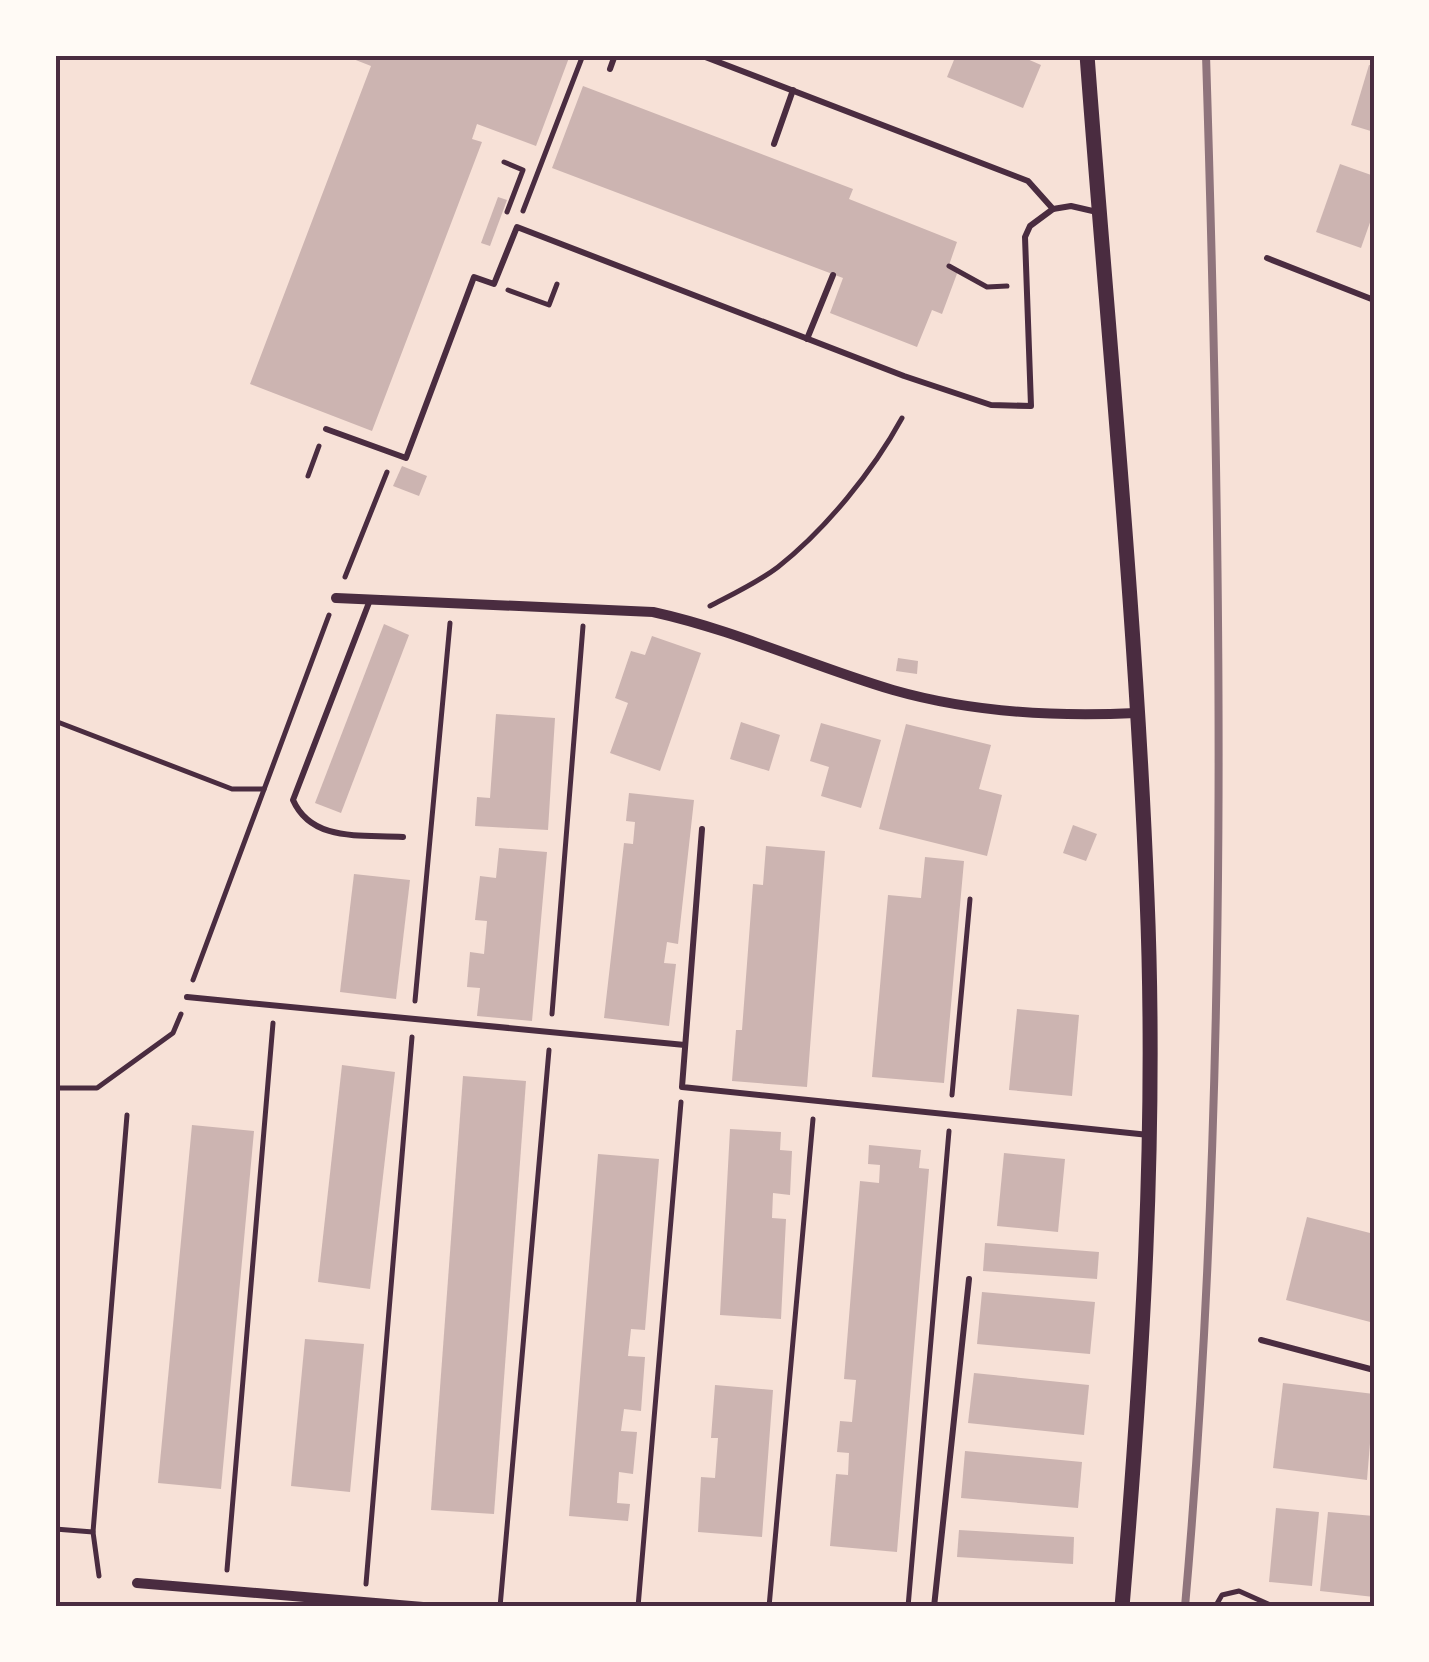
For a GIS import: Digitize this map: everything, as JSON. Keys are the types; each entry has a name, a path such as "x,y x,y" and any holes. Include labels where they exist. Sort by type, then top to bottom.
{"street":[{"path":"1087,55 1147,896 1150,1135 1142,1357 1122,1607"},
{"path":"336,598 452,600 652,612 692,620 895,690 945,701 1062,714 1136,713"},
{"path":"137,1582 422,1607"}],"lane":[{"path":"610,69 615,55"},
{"path":"700,55 1028,180 1053,208"},
{"path":"774,144 793,90"},
{"path":"326,428 406,458 474,277 494,284 517,226 976,401 1031,406 1025,237 1030,226 1053,208 1071,206 1098,212"},
{"path":"1266,258 1374,300"},
{"path":"807,338 833,275"},
{"path":"370,598 292,800 298,813 322,831 403,838"},
{"path":"702,829 682,1087 1150,1135"},
{"path":"187,997 685,1044"},
{"path":"934,1607 968,1279"},
{"path":"1261,1340 1374,1370"}],"path":[{"path":"504,162 523,170 504,222 517,226 583,55"},
{"path":"949,266 986,287 1025,285"},
{"path":"517,293 549,305 558,284"},
{"path":"692,620 778,567 883,453 902,418"},
{"path":"308,476 326,428"},
{"path":"55,1088 97,1088 174,1033 336,598 395,454"},
{"path":"364,1602 452,600"},
{"path":"500,1607 584,608"},
{"path":"55,722 232,789 264,790"},
{"path":"908,1607 970,899"},
{"path":"226,1588 274,1008"},
{"path":"638,1607 682,1087"},
{"path":"769,1607 815,1101"},
{"path":"99,1576 93,1532 127,1115"},
{"path":"55,1529 93,1532"},
{"path":"1215,1607 1222,1595 1239,1590 1274,1607"}],"building":[{"path":"343,55 570,55 536,146 477,124 472,139 482,142 372,431 250,384 371,66"},
{"path":"956,55 1018,55 1041,65 1023,108 947,77"},
{"path":"1369,65 1374,66 1374,132 1351,125"},
{"path":"583,86 853,189 849,199 957,242 948,268 958,271 942,314 932,310 917,347 830,313 843,278 552,168"},
{"path":"1340,164 1374,176 1374,211 1361,248 1316,232"},
{"path":"498,197 507,200 490,246 481,243"},
{"path":"402,466 427,476 419,496 393,486"},
{"path":"384,624 409,635 341,813 315,803"},
{"path":"652,636 701,653 660,771 610,753 628,703 615,698 631,651 645,655"},
{"path":"898,658 918,661 917,674 896,671"},
{"path":"496,714 555,718 548,830 475,826 477,797 490,798"},
{"path":"741,722 780,735 769,771 730,759"},
{"path":"821,723 881,740 861,808 821,796 829,767 810,761"},
{"path":"906,724 991,745 979,789 1002,795 987,856 879,829"},
{"path":"629,793 694,800 678,944 667,942 664,963 676,964 669,1026 604,1018 624,843 633,844 635,822 626,821"},
{"path":"1073,825 1097,834 1086,861 1063,853"},
{"path":"766,846 825,851 807,1087 732,1081 736,1030 742,1030 753,884 763,885"},
{"path":"499,848 547,852 532,1021 477,1016 480,988 467,987 470,952 484,954 487,921 475,920 480,876 496,878"},
{"path":"925,857 964,861 944,1083 872,1077 888,895 921,898"},
{"path":"354,874 410,880 396,999 340,992"},
{"path":"1017,1009 1079,1015 1072,1096 1009,1090"},
{"path":"342,1065 395,1072 370,1289 318,1282"},
{"path":"463,1076 526,1081 494,1514 431,1510"},
{"path":"192,1125 254,1131 221,1489 158,1483"},
{"path":"730,1129 781,1132 780,1150 792,1151 790,1195 773,1193 772,1218 786,1219 781,1319 720,1315"},
{"path":"869,1145 921,1150 919,1168 929,1169 897,1552 830,1546 836,1474 848,1475 849,1453 837,1452 840,1421 852,1422 856,1380 844,1379 860,1181 879,1183 880,1165 868,1164"},
{"path":"1004,1153 1065,1159 1058,1232 997,1226"},
{"path":"598,1154 659,1159 645,1330 631,1329 628,1356 645,1357 641,1411 624,1409 621,1431 637,1432 633,1474 619,1472 617,1503 630,1504 628,1521 569,1516"},
{"path":"1307,1217 1374,1234 1374,1323 1286,1300"},
{"path":"985,1243 1099,1252 1097,1279 983,1271"},
{"path":"982,1292 1095,1302 1090,1354 977,1344"},
{"path":"305,1339 364,1344 350,1492 291,1486"},
{"path":"974,1373 1089,1385 1084,1435 968,1423"},
{"path":"1283,1383 1374,1394 1367,1480 1273,1468"},
{"path":"715,1385 773,1390 762,1537 698,1532 701,1477 715,1478 718,1438 711,1438"},
{"path":"965,1451 1082,1462 1078,1508 961,1498"},
{"path":"1276,1508 1319,1512 1312,1586 1269,1582"},
{"path":"1328,1512 1374,1516 1374,1597 1320,1591"},
{"path":"959,1530 1074,1537 1073,1564 957,1557"}],"railway":[{"path":"1185,1607 1210,1220 1216,1026 1218,637 1206,55"}]}
